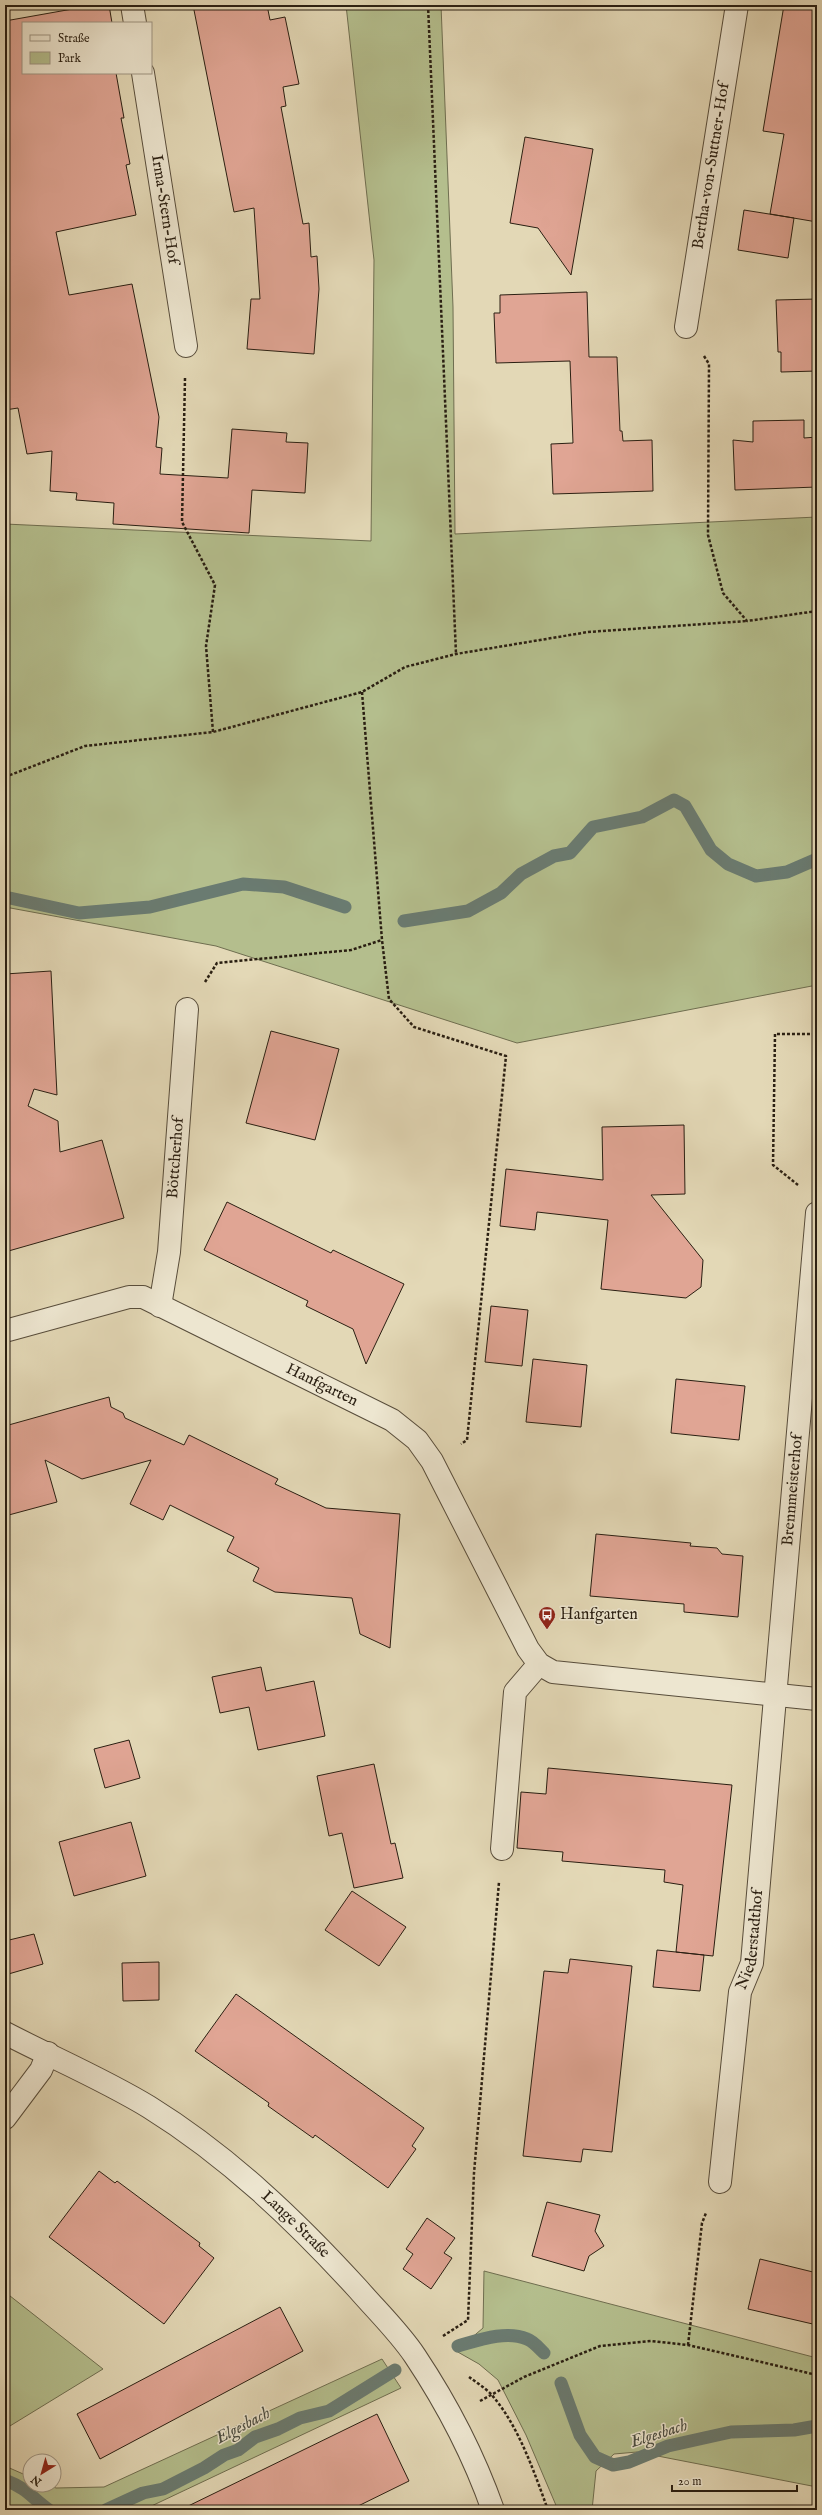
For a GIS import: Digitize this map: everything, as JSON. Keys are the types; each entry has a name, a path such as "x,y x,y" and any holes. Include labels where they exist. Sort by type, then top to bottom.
{"street":[{"path":"132,5 135,22"},
{"name":"Bertha-von-Suttner-Hof","path":"686,327 737,5"},
{"name":"Irma-Stern-Hof","path":"143,74 186,346"},
{"name":"Böttcherhof","path":"160,1306 169,1252 187,1009"},
{"name":"Brennmeisterhof","path":"776,1696 817,1213"},
{"name":"Hanfgarten","path":"5,1331 129,1297 142,1297 392,1420 417,1440 432,1461 528,1649 539,1664 553,1672 817,1699"},
{"path":"502,1849 515,1692 539,1664"},
{"name":"Niederstadthof","path":"720,2182 740,1992 752,1962 776,1696"},
{"name":"Lange Straße","path":"5,2032 48,2053 148,2107 204,2144 263,2194 324,2251 414,2355 452,2418 485,2487 493,2510"},
{"path":"5,2118 41,2070 48,2053"}],"path":[{"path":"428,5 456,654"},
{"path":"686,327 709,364 708,535 723,593 748,621"},
{"path":"186,346 182,522 215,584 206,646 214,732"},
{"path":"5,777 85,746 214,732 362,692 405,667 456,654 588,632 748,621 817,611"},
{"path":"362,692 382,940 389,999 414,1027 506,1056 466,1440 432,1461"},
{"path":"187,1009 217,963 351,950 382,940"},
{"path":"800,1188 772,1165 775,1034 817,1034"},
{"path":"414,2355 468,2320 474,2173 502,1849"},
{"path":"688,2345 702,2223 720,2182"},
{"path":"452,2418 491,2394 524,2377 600,2346 650,2341 688,2345 817,2375"}],"green space":[{"path":"346,5 441,5 453,307 455,534 817,517 817,985 517,1043 216,946 5,907 5,524 371,541 374,260"},
{"path":"484,2271 817,2358 817,2487 637,2452 614,2454 596,2471 592,2510 558,2510 526,2435 498,2380 479,2364 456,2351 483,2328"},
{"path":"5,2292 103,2369 5,2429"},
{"path":"382,2359 401,2388 143,2510 5,2510 5,2466 22,2473 22,2493 62,2493 62,2488 104,2487"}],"building":[{"path":"95,5 109,5 112,22 22,22 22,74 116,74 124,118 121,118 130,164 126,165 136,215 56,232 69,295 132,284 159,417 156,447 162,448 160,474 228,478 232,429 287,433 286,442 308,443 305,493 252,490 249,533 113,524 114,503 76,500 77,493 50,491 52,451 27,454 18,408 5,410 5,21"},
{"path":"193,5 267,5 270,20 285,17 299,84 283,87 286,106 281,107 303,224 309,223 311,257 317,256 319,289 314,354 247,349 251,299 260,299 254,208 234,212"},
{"path":"784,5 817,5 817,222 770,214 784,134 763,131"},
{"path":"525,137 593,149 571,275 538,228 510,223"},
{"path":"744,210 794,218 788,258 738,250"},
{"path":"587,292 589,357 617,357 620,431 622,431 623,441 652,440 653,491 553,494 551,444 573,443 570,361 496,363 494,313 500,313 500,295"},
{"path":"817,299 817,371 781,372 781,352 778,352 776,300"},
{"path":"804,420 804,438 817,437 817,487 735,490 733,440 753,442 753,421"},
{"path":"51,971 57,1095 34,1089 28,1106 58,1121 60,1152 102,1140 124,1218 5,1252 5,974"},
{"path":"271,1031 339,1049 315,1140 246,1123"},
{"path":"684,1125 685,1194 651,1195 703,1260 701,1287 686,1298 601,1289 608,1220 537,1212 535,1230 500,1226 506,1169 603,1180 602,1127"},
{"path":"227,1202 331,1253 333,1250 404,1284 366,1364 353,1329 306,1306 308,1301 204,1250"},
{"path":"491,1306 528,1310 522,1366 485,1362"},
{"path":"533,1359 587,1365 581,1427 526,1422"},
{"path":"676,1379 745,1386 739,1440 671,1433"},
{"path":"109,1397 111,1407 123,1413 125,1418 184,1445 189,1435 278,1479 275,1484 326,1508 400,1514 390,1648 360,1634 352,1598 275,1592 253,1581 259,1568 227,1551 234,1537 170,1505 163,1520 130,1504 151,1460 82,1479 45,1460 57,1502 5,1516 5,1426"},
{"path":"596,1534 691,1543 690,1546 717,1548 722,1554 743,1556 738,1617 684,1612 684,1604 590,1596"},
{"path":"261,1667 266,1691 314,1681 325,1736 258,1750 249,1707 220,1713 212,1677"},
{"path":"129,1740 140,1778 105,1788 94,1749"},
{"path":"374,1764 391,1844 395,1843 403,1878 354,1888 342,1833 329,1836 317,1776"},
{"path":"548,1768 732,1785 713,1956 676,1952 683,1885 664,1882 665,1870 562,1861 563,1852 517,1848 521,1792 546,1794"},
{"path":"131,1822 146,1876 74,1896 59,1842"},
{"path":"352,1891 406,1927 379,1966 325,1930"},
{"path":"34,1934 43,1964 5,1975 5,1941"},
{"path":"657,1950 704,1955 700,1991 653,1987"},
{"path":"570,1959 632,1966 612,2152 583,2149 581,2162 523,2156 544,1971 568,1973"},
{"path":"159,1962 159,2000 123,2001 122,1963"},
{"path":"236,1994 424,2128 412,2146 416,2149 388,2188 315,2135 313,2138 268,2106 269,2103 195,2051"},
{"path":"99,2171 115,2183 117,2181 200,2243 199,2246 214,2258 164,2324 49,2237"},
{"path":"547,2202 600,2215 595,2231 604,2246 589,2256 584,2271 532,2256"},
{"path":"427,2218 455,2238 444,2253 452,2258 431,2289 403,2269 413,2254 406,2249"},
{"path":"760,2259 817,2273 817,2325 748,2309"},
{"path":"280,2307 303,2351 100,2459 77,2414"},
{"path":"377,2414 409,2481 350,2510 180,2510"}],"waterway":[{"path":"404,921 468,911 501,893 521,874 554,856 570,853 593,827 642,817 674,800 685,806 711,850 728,864 756,876 787,872 817,859"},
{"path":"5,897 79,913 150,907 243,884 284,887 345,907"},
{"name":"Elgesbach","path":"458,2346 492,2337 510,2335 519,2336 529,2340 544,2353"},
{"name":"Elgesbach","path":"106,2510 143,2493 163,2489 204,2468 224,2455 238,2450 255,2437 278,2429 300,2418 329,2411 395,2370"},
{"name":"Elgesbach","path":"561,2383 580,2435 595,2457 613,2465 629,2462 668,2446 731,2432 794,2430 817,2426"},
{"name":"Elgesbach","path":"5,2480 24,2490 49,2510"}],"place":[{"name":"Hanfgarten","path":"547,1630"}]}
